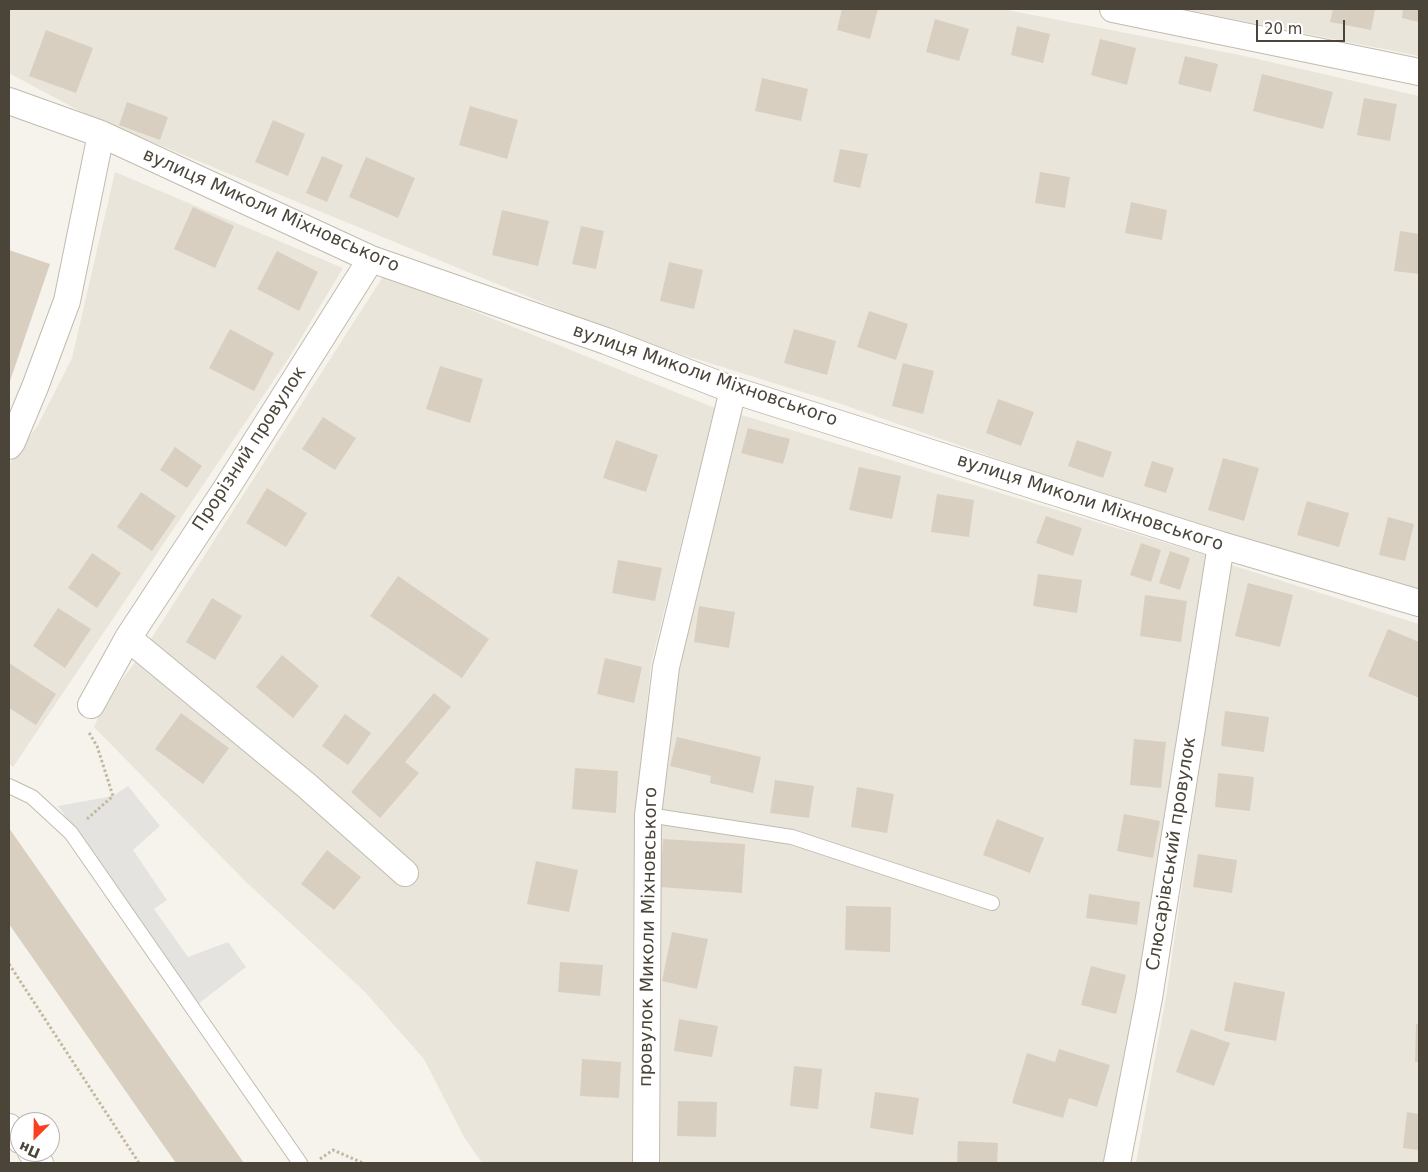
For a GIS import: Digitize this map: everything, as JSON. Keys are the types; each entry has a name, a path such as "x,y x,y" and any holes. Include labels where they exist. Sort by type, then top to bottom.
{"street":[{"path":"1113,9 1419,72"},
{"name":"вулиця Миколи Міхновського","path":"9,101 101,134 371,259 606,340 733,390 1221,545 1419,603"},
{"path":"9,446 35,387 66,301 101,134"},
{"name":"Прорізний провулок","path":"91,705 128,638 226,489 371,259"},
{"name":"провулок Миколи Міхновського","path":"646,1163 648,815 666,667 733,390"},
{"name":"Слюсарівський провулок","path":"1117,1163 1149,998 1221,545"},
{"path":"128,638 306,785 405,873"}],"lane":[{"path":"9,786 32,797 71,833 300,1163"},
{"path":"648,815 792,837 992,903"}],"path":[{"path":"71,833 113,796 97,746"},
{"path":"9,964 139,1163"},
{"path":"316,1163 333,1150 363,1163"}],"shaded area":[{"path":"9,9 1002,9 1240,55 1419,96 1419,591 1127,504 841,404 629,338 319,211 87,115 9,73"},
{"path":"1182,9 1419,9 1419,56"},
{"path":"115,172 343,268 292,353 13,767 9,763 9,464 38,425 72,358"},
{"path":"384,275 715,408 651,664 635,837 632,1163 482,1163 464,1137 424,1059 364,991 246,882 94,727 104,704 142,653"},
{"path":"738,414 1206,555 1140,982 1107,1163 656,1163 657,813 675,665"},
{"path":"1228,564 1419,624 1419,1163 1136,1163 1167,991"},
{"path":"128,786 160,826 133,850 167,900 154,909 188,957 228,942 246,967 198,1004 58,806 113,796"}],"building":[{"path":"842,9 878,9 870,39 837,30"},
{"path":"1333,9 1375,9 1371,30 1330,22"},
{"path":"1403,9 1419,9 1419,22 1402,18"},
{"path":"935,19 969,29 959,61 926,52"},
{"path":"1017,26 1050,34 1043,63 1011,55"},
{"path":"46,30 93,48 76,93 29,76"},
{"path":"1100,39 1136,48 1127,85 1091,75"},
{"path":"1185,56 1218,64 1211,92 1178,84"},
{"path":"1262,74 1333,92 1323,129 1253,111"},
{"path":"762,78 808,89 801,121 755,111"},
{"path":"1364,98 1397,104 1390,141 1357,135"},
{"path":"127,102 168,117 160,140 119,125"},
{"path":"470,106 518,120 507,159 459,145"},
{"path":"273,120 305,134 288,176 255,162"},
{"path":"840,149 868,154 860,188 833,182"},
{"path":"322,156 343,165 327,202 306,193"},
{"path":"366,157 415,178 398,218 349,197"},
{"path":"1040,172 1070,177 1065,208 1035,203"},
{"path":"1131,202 1167,210 1162,240 1125,233"},
{"path":"193,207 234,226 215,268 174,249"},
{"path":"502,210 549,221 538,266 492,255"},
{"path":"581,226 604,231 596,269 572,264"},
{"path":"1400,231 1419,234 1419,274 1394,271"},
{"path":"9,250 50,264 9,384"},
{"path":"277,251 318,272 299,311 257,289"},
{"path":"669,262 703,270 694,309 660,301"},
{"path":"869,311 908,324 896,360 857,347"},
{"path":"230,329 274,353 254,391 209,368"},
{"path":"794,329 836,341 827,375 784,363"},
{"path":"903,363 934,371 923,414 892,406"},
{"path":"440,366 483,379 470,423 426,409"},
{"path":"998,399 1034,412 1021,446 986,433"},
{"path":"323,417 356,438 335,470 302,449"},
{"path":"748,428 790,439 783,464 741,453"},
{"path":"616,440 658,455 646,492 603,478"},
{"path":"1077,440 1112,452 1103,478 1068,466"},
{"path":"175,447 202,466 187,488 160,470"},
{"path":"1223,458 1259,468 1244,521 1208,510"},
{"path":"1152,461 1174,468 1166,493 1144,486"},
{"path":"859,467 901,476 892,519 849,510"},
{"path":"267,488 307,513 286,547 246,523"},
{"path":"141,492 176,516 152,551 117,527"},
{"path":"937,494 974,500 969,537 931,532"},
{"path":"1307,501 1349,513 1339,547 1297,535"},
{"path":"1046,516 1082,528 1073,556 1036,543"},
{"path":"1388,517 1414,524 1405,561 1379,555"},
{"path":"1141,543 1161,550 1151,582 1130,575"},
{"path":"1170,551 1190,558 1180,590 1159,583"},
{"path":"92,553 121,573 97,608 68,588"},
{"path":"618,560 662,568 655,601 612,593"},
{"path":"1038,574 1082,580 1077,613 1033,606"},
{"path":"398,576 489,639 462,678 370,616"},
{"path":"1248,583 1293,595 1280,647 1235,636"},
{"path":"1145,595 1187,601 1181,642 1140,636"},
{"path":"212,598 242,616 215,660 186,642"},
{"path":"699,606 735,612 729,648 694,642"},
{"path":"58,608 91,629 65,668 33,646"},
{"path":"1388,629 1419,642 1419,698 1368,676"},
{"path":"282,655 319,686 293,718 256,687"},
{"path":"605,658 642,667 634,703 597,694"},
{"path":"9,663 56,694 36,725 9,708"},
{"path":"434,693 451,707 405,762 419,773 380,818 351,792"},
{"path":"1225,711 1269,717 1264,752 1221,746"},
{"path":"181,713 229,748 203,784 155,749"},
{"path":"345,714 371,733 348,765 322,746"},
{"path":"677,737 761,757 753,793 710,783 711,776 670,766"},
{"path":"1134,739 1166,742 1161,788 1130,785"},
{"path":"575,768 618,771 616,813 572,809"},
{"path":"1218,773 1254,777 1250,811 1215,807"},
{"path":"775,780 814,786 809,818 770,813"},
{"path":"857,787 894,794 887,833 851,827"},
{"path":"1124,814 1160,821 1153,858 1117,851"},
{"path":"997,819 1044,838 1030,873 983,855"},
{"path":"9,828 244,1163 176,1163 159,1139 9,924"},
{"path":"663,839 745,844 742,893 660,887"},
{"path":"327,850 361,877 334,910 301,884"},
{"path":"1198,854 1237,860 1232,893 1193,887"},
{"path":"536,861 578,870 569,912 527,904"},
{"path":"1089,894 1140,902 1137,925 1086,918"},
{"path":"846,906 891,907 890,952 845,950"},
{"path":"672,932 708,939 697,989 662,981"},
{"path":"560,962 603,965 600,996 558,992"},
{"path":"1091,966 1126,975 1116,1014 1081,1005"},
{"path":"1234,982 1285,992 1276,1041 1224,1031"},
{"path":"679,1019 718,1026 712,1057 674,1051"},
{"path":"1416,1024 1419,1024 1419,1062 1415,1062"},
{"path":"1191,1029 1230,1043 1214,1086 1176,1072"},
{"path":"1059,1049 1110,1065 1097,1107 1069,1098 1063,1118 1012,1103 1027,1053 1055,1062"},
{"path":"582,1059 621,1062 619,1098 580,1096"},
{"path":"794,1066 822,1069 818,1109 790,1106"},
{"path":"875,1092 919,1098 913,1135 870,1128"},
{"path":"678,1101 717,1102 716,1137 677,1136"},
{"path":"1407,1112 1419,1114 1419,1150 1403,1148"},
{"path":"958,1141 998,1143 997,1163 957,1163"}]}
